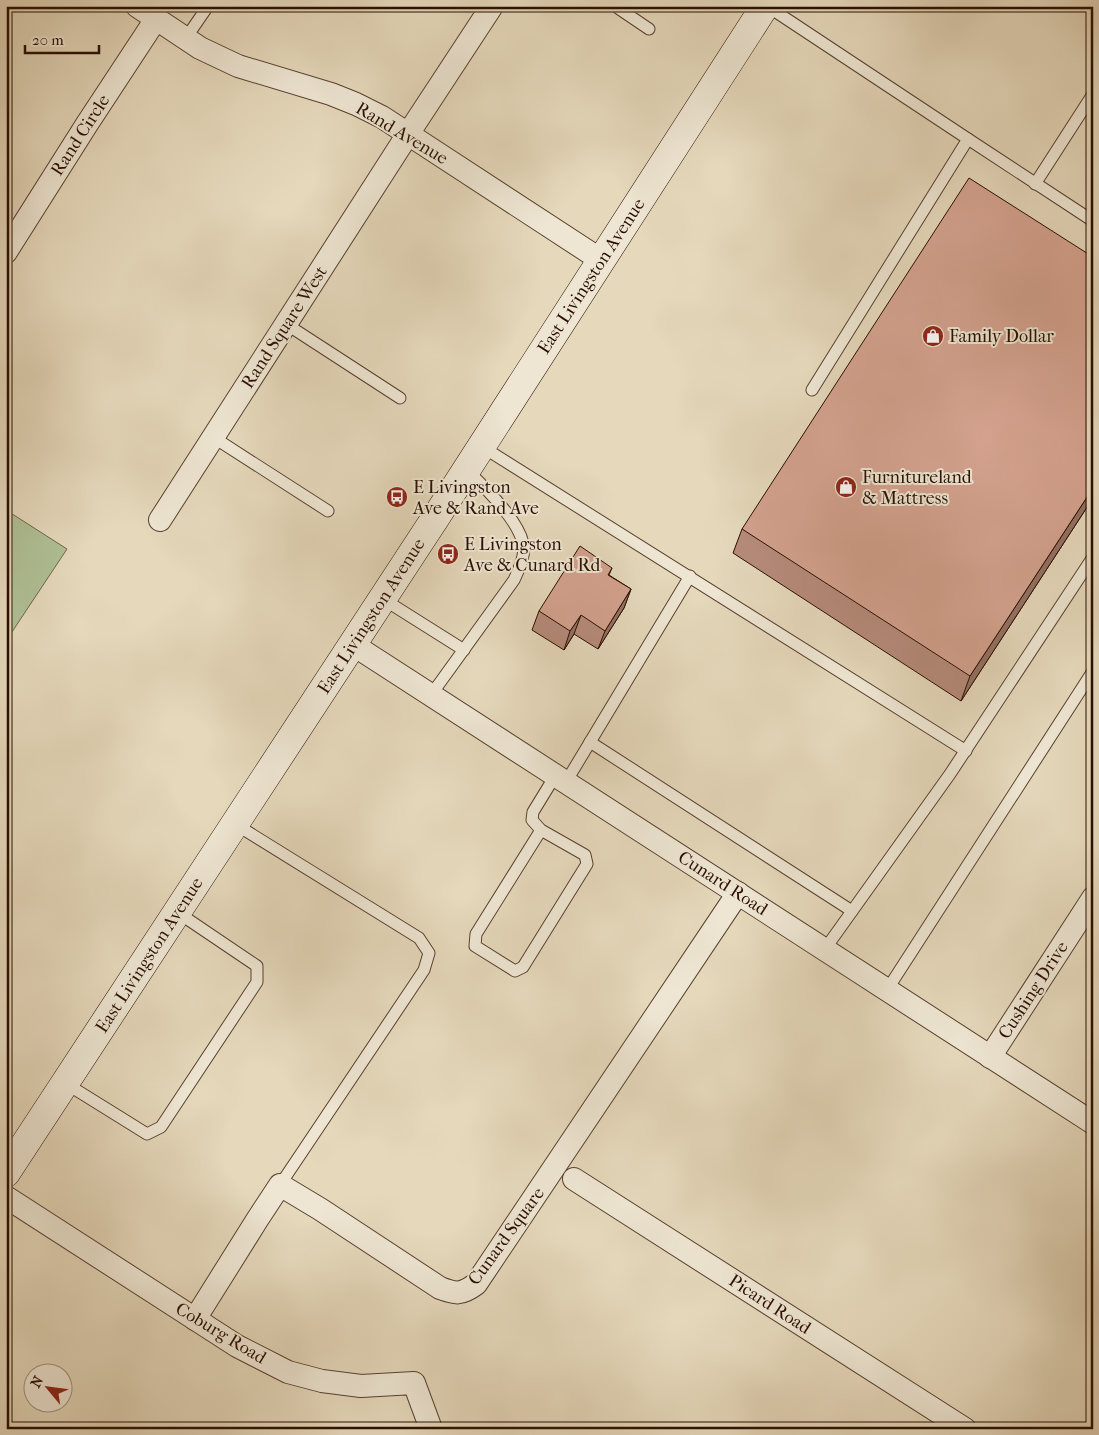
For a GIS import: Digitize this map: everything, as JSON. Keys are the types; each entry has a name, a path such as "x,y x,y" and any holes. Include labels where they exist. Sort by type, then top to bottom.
{"main road":[{"name":"East Livingston Avenue","path":"6,1173 766,6"}],"street":[{"name":"Rand Avenue","path":"137,6 200,48 238,66 330,94 356,104 408,134 601,260"},
{"name":"Rand Square West","path":"160,520 492,6"},
{"name":"Rand Circle","path":"6,252 86,124 156,19"},
{"name":"Cunard Road","path":"352,644 1093,1123"},
{"name":"Cunard Square","path":"280,1186 440,1288 455,1293 466,1291 476,1284 486,1271 738,893"},
{"name":"Cushing Drive","path":"990,1057 1089,913"},
{"name":"Picard Road","path":"574,1179 965,1429"},
{"path":"195,1319 280,1186"},
{"name":"Coburg Road","path":"6,1197 251,1354 288,1372 322,1381 361,1386 414,1383 431,1429"}],"lane":[{"path":"186,38 208,6"},
{"path":"615,6 649,29"},
{"path":"766,6 1093,221"},
{"path":"1035,184 1093,94"},
{"path":"812,390 968,139"},
{"path":"286,324 400,398"},
{"path":"213,437 328,511"},
{"path":"481,446 966,751"},
{"path":"431,695 514,580 522,563 523,544 512,521 490,493 466,469"},
{"path":"825,950 966,751 1093,557"},
{"path":"541,830 476,934 475,946 515,971 524,967 587,864 585,855 541,830 532,820 533,812 590,742 690,576"},
{"path":"382,598 464,650"},
{"path":"887,990 1093,670"},
{"path":"590,742 852,912"},
{"path":"235,824 420,938 429,953 424,970 280,1186"},
{"path":"65,1083 147,1134 161,1127 257,982 257,966 177,912"}],"green space":[{"path":"6,510 67,549 6,641"}],"building":[{"path":"969,178 1093,257 1093,488 970,676 742,529"},
{"path":"580,546 612,568 608,575 631,589 605,631 581,615 570,631 539,611"}],"place":[{"name":"Family Dollar","path":"933,336"},
{"name":"Furnitureland & Mattress","path":"846,487"},
{"name":"E Livingston Ave & Rand Ave","path":"397,497"},
{"name":"E Livingston Ave & Cunard Rd","path":"448,554"}]}
